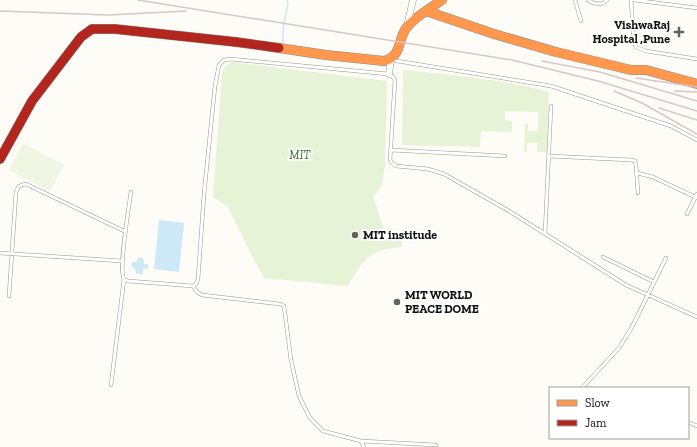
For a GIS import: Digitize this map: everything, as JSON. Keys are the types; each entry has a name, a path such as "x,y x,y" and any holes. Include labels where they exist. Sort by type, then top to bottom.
{"street":[{"path":"389,74 391,60 395,56 406,27 413,0"},
{"path":"406,27 442,0"},
{"path":"426,11 494,34 556,52 631,70 646,70 697,84"},
{"path":"0,159 32,101 81,37 92,29 115,29 236,42 370,60 391,60"}],"lane":[{"path":"575,0 581,21"},
{"path":"588,0 593,3 602,4 607,0"},
{"path":"697,8 633,0 634,42 636,47 646,51 697,59"},
{"path":"193,286 196,284 198,279 204,194 215,86 219,65 224,60 230,59 389,74 395,80 390,150 390,160 392,163 396,166 428,169 444,174 509,211 626,285 697,317"},
{"path":"391,60 550,86 671,126 697,140"},
{"path":"545,234 551,106"},
{"path":"390,150 504,156"},
{"path":"549,156 635,161 638,193"},
{"path":"637,173 654,177 696,196 687,214"},
{"path":"9,296 16,192 18,186 26,184 126,232"},
{"path":"111,385 124,279 121,275 122,260 131,192"},
{"path":"0,253 122,260"},
{"path":"603,257 654,282"},
{"path":"583,387 619,348 632,326 666,258"},
{"path":"124,279 128,281 193,286"},
{"path":"193,286 197,292 202,295 280,304 284,306 291,360 299,396 310,418 323,431 361,441 436,445"},
{"path":"361,441 364,447"}],"green space":[{"name":"MIT","path":"231,62 387,81 385,165 382,186 373,197 385,232 384,238 391,239 400,236 402,247 385,249 376,252 362,264 348,286 264,278 228,207 213,197 222,74 224,68"},
{"path":"403,70 495,81 549,92 547,152 537,152 537,143 527,143 527,152 524,152 525,124 528,124 528,131 538,131 538,112 505,111 505,120 512,121 512,132 481,131 480,147 402,145"},
{"path":"23,143 64,165 50,191 9,170"}],"water":[{"path":"159,220 184,223 179,272 154,269"},
{"path":"138,258 143,258 144,264 148,264 148,269 143,268 142,274 137,274 135,269 131,266 132,262 136,262"}],"waterway":[{"path":"283,44 283,29 288,3 287,0"}],"railway":[{"path":"138,0 512,60 598,81 697,111"},
{"path":"0,11 108,15 186,11"},
{"path":"542,61 600,72 697,101"},
{"path":"636,78 697,87"},
{"path":"614,91 642,103 697,134"},
{"path":"675,91 697,92"},
{"path":"659,108 697,120"}],"traffic: slow":[{"path":"279,48 384,61 390,59 397,51 407,27 419,16 442,0"},
{"path":"426,11 494,34 556,52 631,70 646,70 697,84"}],"traffic: jam":[{"path":"0,159 32,101 81,37 92,29 115,29 279,48"}],"place":[{"name":"VishwaRaj Hospital ,Pune","path":"679,32"},
{"name":"MIT institude","path":"355,235"},
{"name":"MIT WORLD PEACE DOME","path":"397,302"}]}
